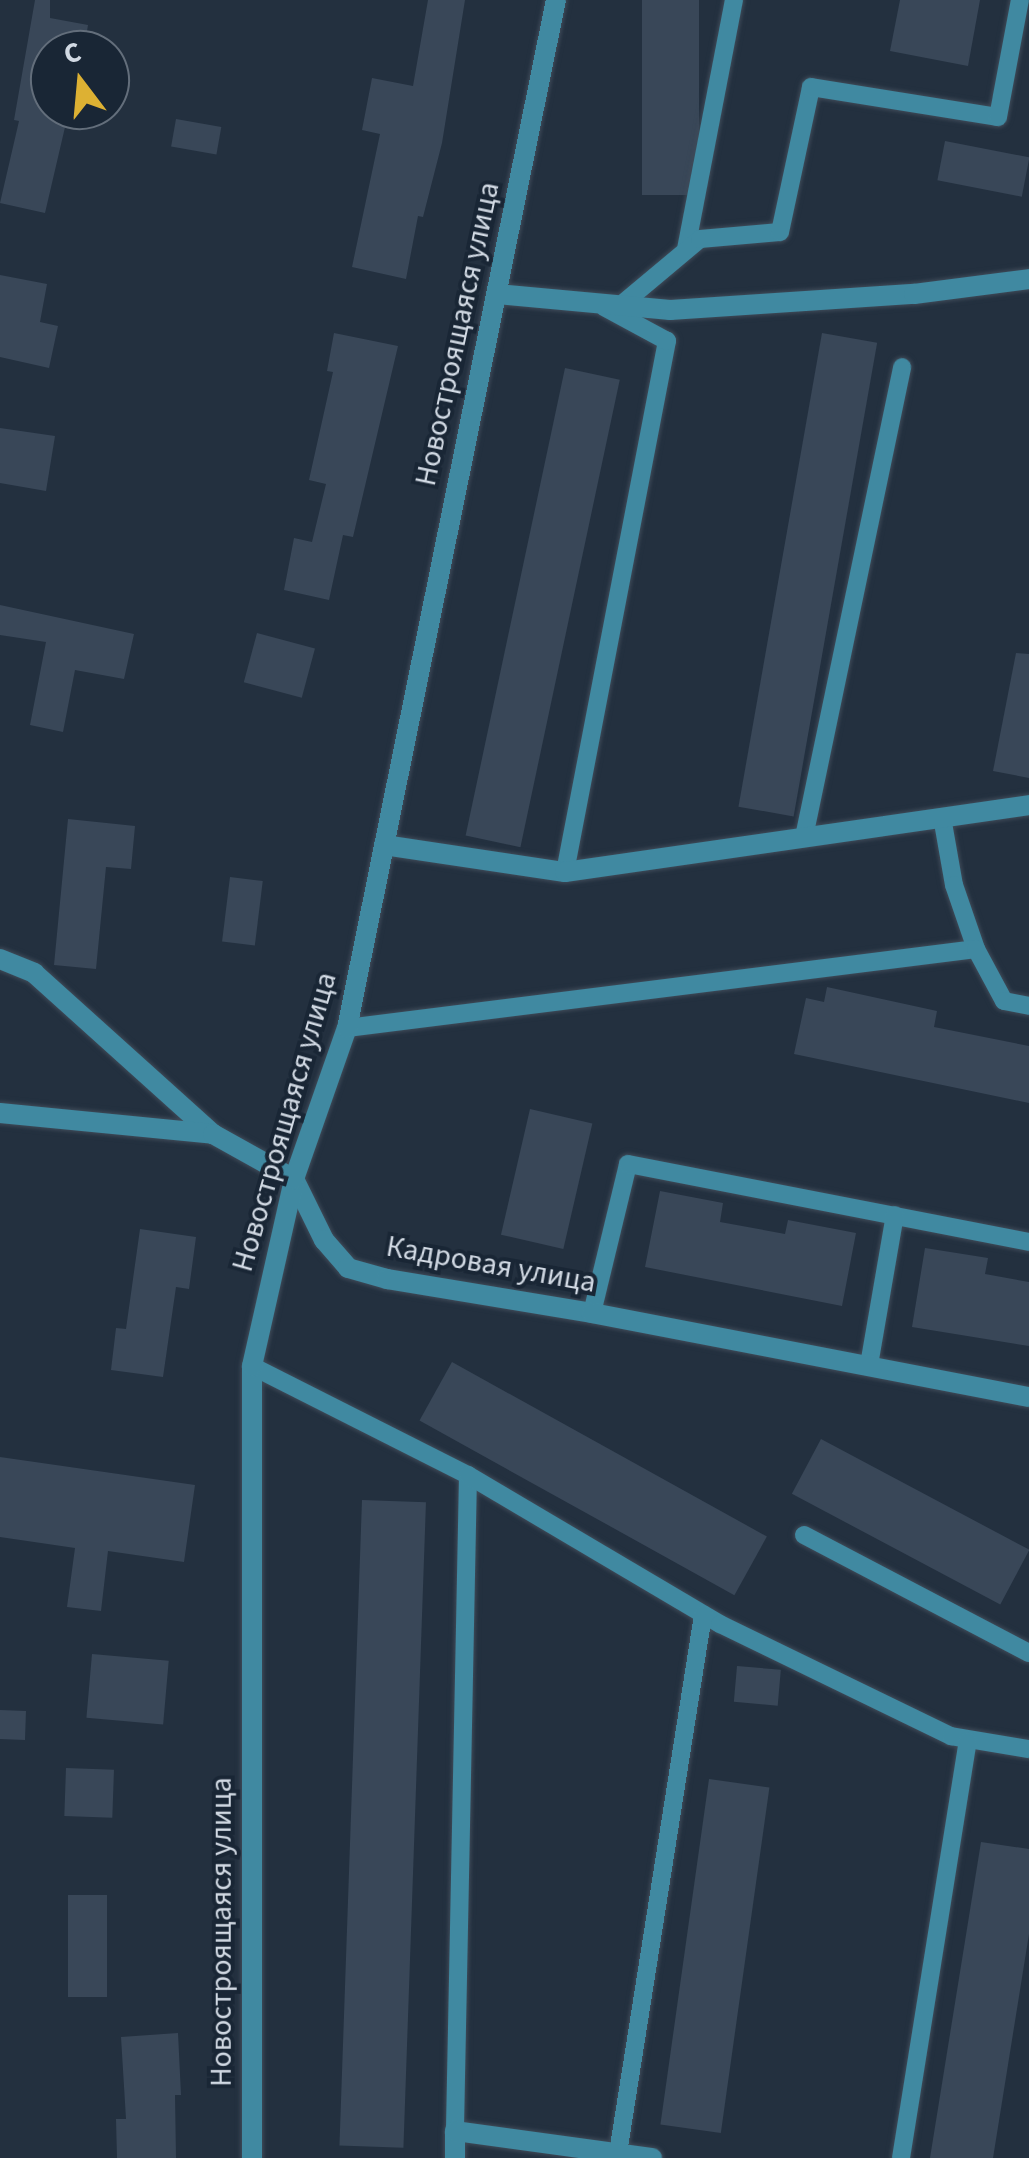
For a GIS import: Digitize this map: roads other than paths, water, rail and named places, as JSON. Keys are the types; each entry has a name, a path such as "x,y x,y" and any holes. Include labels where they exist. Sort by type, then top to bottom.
{"street":[{"name":"Новостроящаяся улица","path":"252,2158 252,1366 294,1179 347,1028 556,0"},
{"path":"497,294 686,309 914,294 1029,279"},
{"path":"384,845 565,872 1029,806"},
{"path":"0,959 34,973 213,1134 294,1179"},
{"path":"0,1113 213,1134"},
{"name":"Кадровая улица","path":"294,1179 324,1240 348,1268 387,1279 1029,1397"},
{"path":"455,2158 456,2131 652,2158"}],"lane":[{"path":"686,249 734,0"},
{"path":"622,305 700,239 780,232 811,87 998,117 1020,0"},
{"path":"565,872 667,341 595,302"},
{"path":"804,837 902,368"},
{"path":"942,817 954,884 976,949 1004,1001 1029,1006"},
{"path":"347,1028 976,949"},
{"path":"592,1314 628,1164 1029,1242"},
{"path":"869,1365 896,1216"},
{"path":"252,1366 468,1475 703,1615 968,1741 1029,1749"},
{"path":"456,2131 468,1475"},
{"path":"804,1535 1029,1653"},
{"path":"618,2153 703,1615"},
{"path":"901,2158 968,1741"}]}
